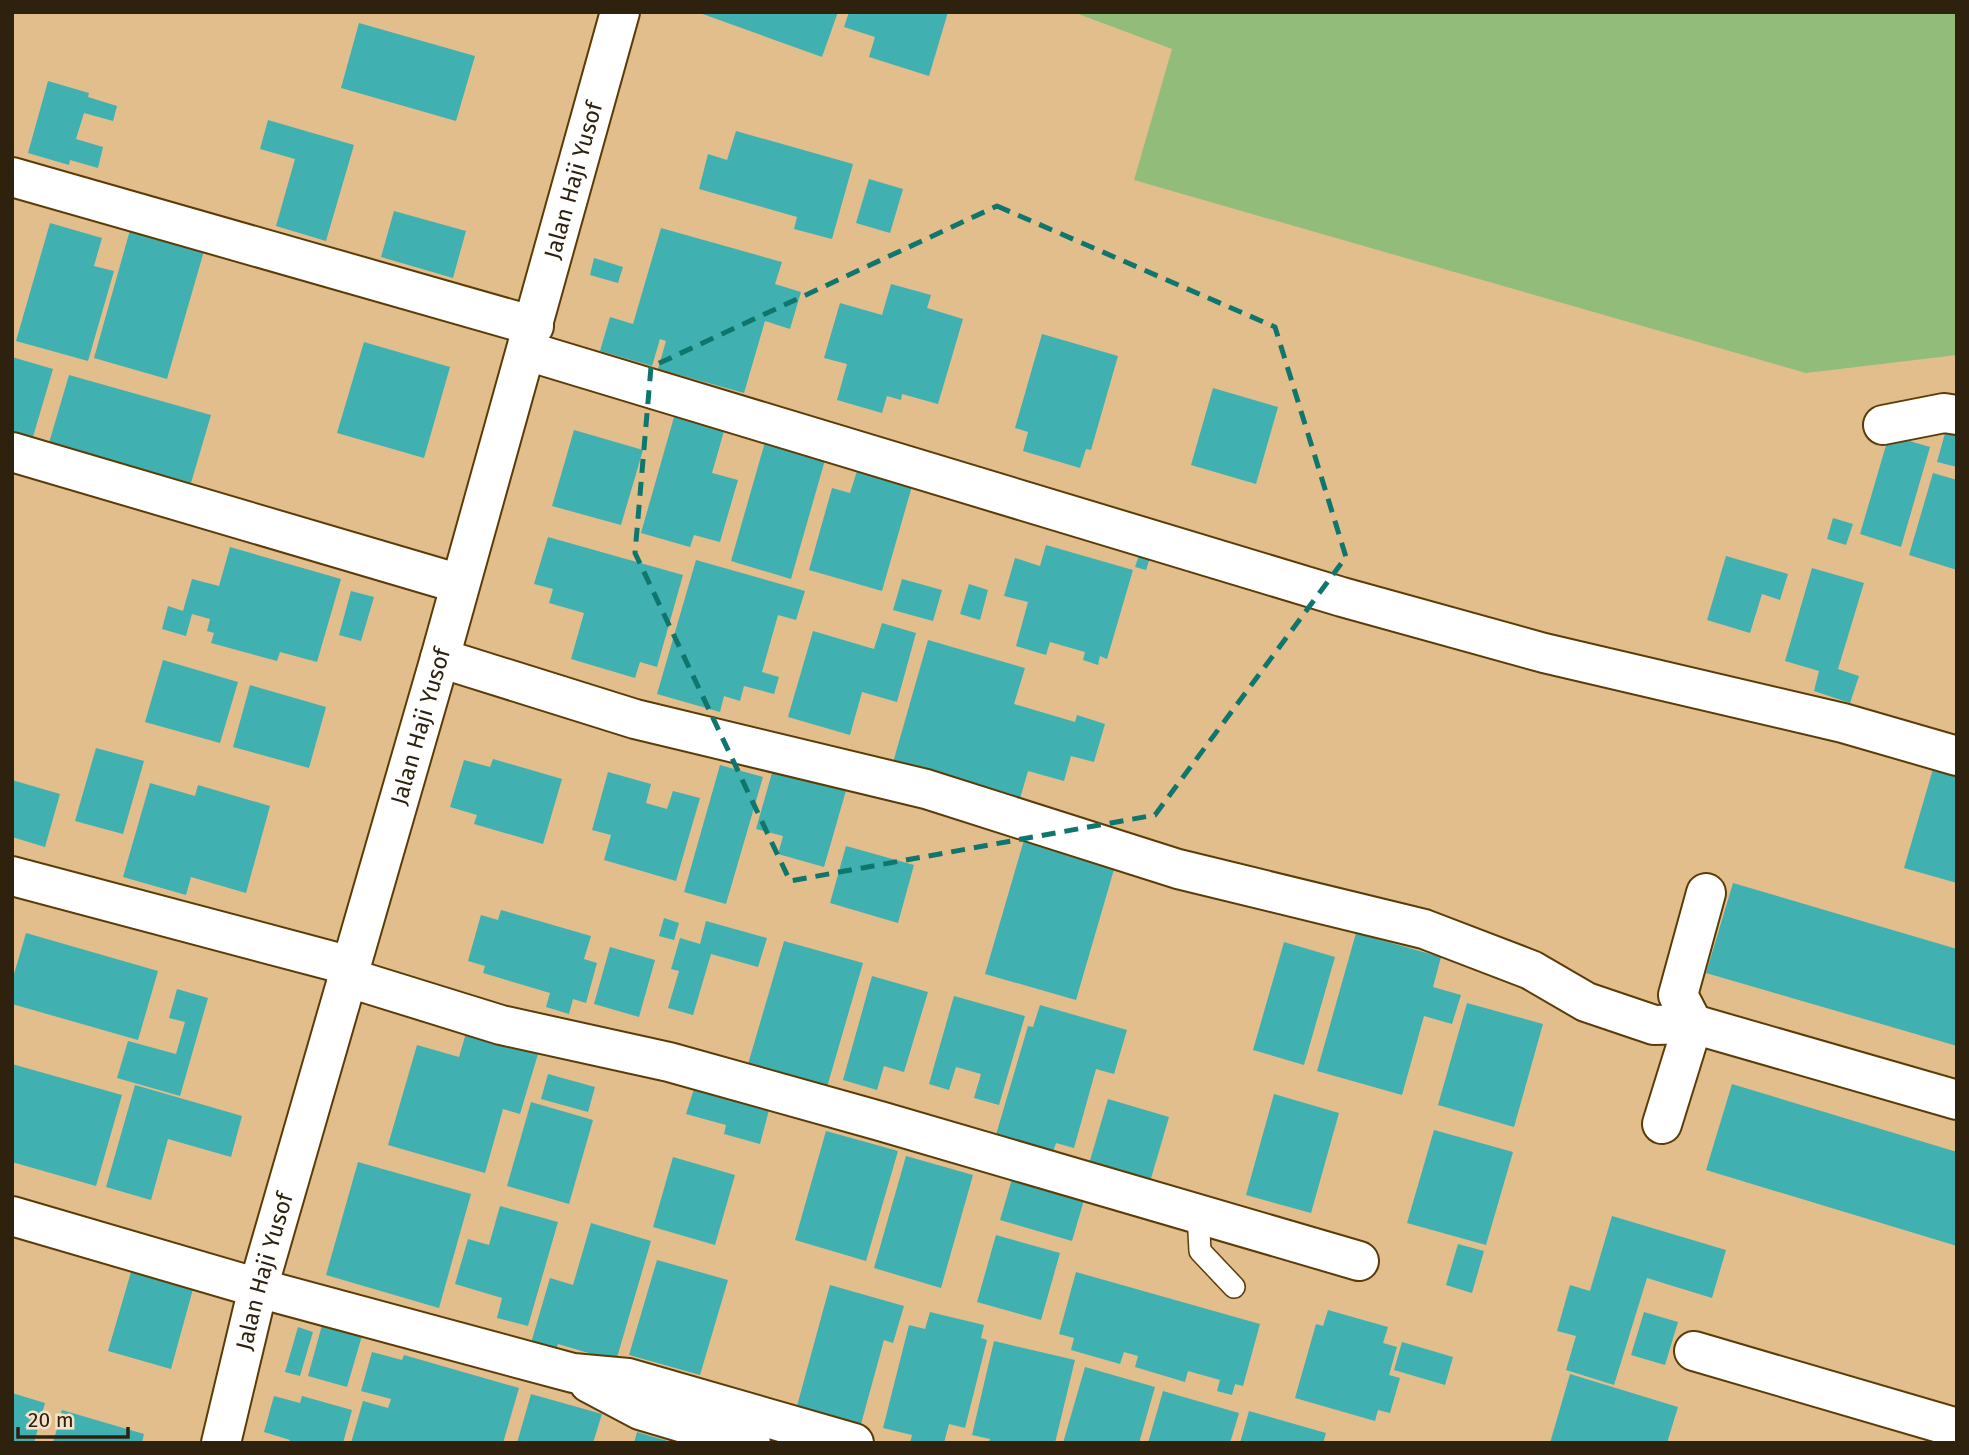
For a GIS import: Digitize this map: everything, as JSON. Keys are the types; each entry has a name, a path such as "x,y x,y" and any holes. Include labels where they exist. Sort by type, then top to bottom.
{"street":[{"name":"Jalan Haji Yusof","path":"221,1443 258,1288 531,339 620,12"},
{"path":"12,177 1342,597 1544,653 1843,723 1957,756"},
{"path":"1883,425 1944,412 1957,415"},
{"path":"12,452 460,584"},
{"path":"440,658 635,719 926,789 1178,869 1424,929 1531,970 1598,1006 1654,1025 1693,1024 1957,1100"},
{"path":"12,876 349,972 501,1025 670,1062 1359,1261"},
{"path":"1662,1124 1693,1024 1678,995 1706,893"},
{"path":"12,1216 258,1288 573,1373 628,1378 854,1443"},
{"path":"1694,1351 1957,1428"},
{"path":"573,1373 639,1410 751,1443"}],"lane":[{"path":"1198,1213 1200,1251 1234,1287"}],"highlighted area":[{"path":"997,206 1275,327 1346,557 1155,815 790,881 635,553 651,367"}],"green space":[{"path":"1073,12 1957,12 1957,355 1806,373 1134,180 1172,49"}],"building":[{"path":"697,12 838,12 822,57"},
{"path":"849,12 948,12 929,76 869,57 875,37 844,27"},
{"path":"359,23 475,56 456,121 341,88"},
{"path":"48,81 89,93 88,97 117,106 113,121 84,113 76,139 103,147 98,168 70,160 69,165 28,153"},
{"path":"268,120 354,145 326,241 276,226 295,159 260,149"},
{"path":"736,131 853,164 832,239 794,229 797,217 699,189 708,154 727,160"},
{"path":"869,179 903,189 890,233 856,223"},
{"path":"394,211 466,231 453,278 381,257"},
{"path":"50,223 102,238 94,266 114,271 88,361 16,341"},
{"path":"661,228 782,262 775,284 801,292 790,329 765,321 744,393 658,369 666,341 660,339 652,366 600,351 610,317 633,324"},
{"path":"130,230 204,251 167,379 94,358"},
{"path":"594,258 623,267 618,283 590,275"},
{"path":"891,284 931,295 927,308 963,319 938,404 902,394 901,400 887,396 882,413 837,400 847,364 824,358 840,303 882,315"},
{"path":"1042,334 1118,356 1091,450 1086,449 1080,468 1023,451 1028,432 1015,428"},
{"path":"364,342 450,367 424,458 337,433"},
{"path":"12,357 53,369 32,440 12,434"},
{"path":"69,375 211,415 191,483 49,443"},
{"path":"1213,388 1278,407 1256,484 1191,465"},
{"path":"674,417 724,431 712,473 738,480 720,542 694,535 690,547 641,533"},
{"path":"1947,426 1957,429 1957,467 1937,462"},
{"path":"574,430 643,450 621,525 552,506"},
{"path":"767,435 827,453 791,579 731,561"},
{"path":"1889,435 1930,447 1901,547 1860,534"},
{"path":"857,471 912,486 882,591 809,570 832,488 850,493"},
{"path":"1933,473 1957,480 1957,570 1909,555"},
{"path":"1833,518 1853,524 1846,545 1827,539"},
{"path":"548,537 683,575 657,667 640,662 635,678 571,659 584,613 549,603 553,589 534,584"},
{"path":"1046,545 1133,570 1107,659 1100,656 1098,665 1083,660 1085,652 1050,642 1046,655 1016,646 1028,602 1004,596 1015,558 1040,566"},
{"path":"230,547 341,579 317,662 280,652 277,661 211,643 214,633 207,631 210,619 192,614 186,636 162,629 168,606 183,611 192,579 219,586"},
{"path":"1139,555 1150,558 1146,570 1135,567"},
{"path":"1726,556 1788,574 1780,600 1762,594 1750,633 1707,620"},
{"path":"696,560 805,591 796,620 778,615 762,672 779,677 774,694 744,686 740,701 724,696 720,712 657,694"},
{"path":"1812,568 1864,583 1838,669 1859,676 1850,703 1814,691 1819,671 1785,661"},
{"path":"902,579 942,590 933,621 893,610"},
{"path":"969,584 988,590 980,620 960,614"},
{"path":"351,591 374,597 361,641 339,635"},
{"path":"882,623 916,633 897,702 862,692 850,735 788,717 813,631 874,649"},
{"path":"928,640 1025,668 1014,704 1075,722 1077,715 1105,724 1094,762 1071,756 1064,781 1028,771 1019,802 892,766"},
{"path":"163,660 238,682 220,743 145,722"},
{"path":"250,685 326,707 309,768 233,747"},
{"path":"96,748 144,761 123,834 75,821"},
{"path":"493,759 562,779 543,844 474,824 477,815 450,807 464,760 490,767"},
{"path":"720,765 763,777 726,904 684,892"},
{"path":"774,766 847,787 824,867 778,854 783,836 756,829"},
{"path":"1933,769 1957,776 1957,883 1904,868"},
{"path":"608,772 651,784 646,803 667,809 673,791 700,798 676,881 604,860 611,835 592,830"},
{"path":"12,780 60,794 45,847 12,837"},
{"path":"150,783 195,796 198,785 270,806 246,893 191,877 186,895 123,877"},
{"path":"1024,840 1115,866 1076,1000 985,974"},
{"path":"846,846 914,865 898,923 830,903"},
{"path":"1733,883 1957,949 1957,1046 1706,973"},
{"path":"501,910 591,936 584,959 597,963 586,1003 573,999 569,1014 546,1007 550,993 483,973 485,966 468,961 481,915 498,920"},
{"path":"664,918 679,923 674,940 659,936"},
{"path":"706,921 767,938 758,967 711,954 693,1015 668,1008 679,971 671,969 680,938 700,944"},
{"path":"26,933 158,971 138,1040 12,1004 12,981"},
{"path":"1356,933 1441,957 1433,987 1461,995 1452,1024 1424,1016 1402,1095 1317,1071"},
{"path":"784,941 863,963 825,1094 746,1071"},
{"path":"1284,942 1335,957 1304,1065 1253,1050"},
{"path":"610,947 655,960 639,1017 594,1004"},
{"path":"872,976 928,992 904,1072 884,1066 877,1090 843,1080"},
{"path":"177,989 208,998 180,1096 117,1078 128,1041 176,1054 185,1022 169,1018"},
{"path":"954,996 1025,1016 999,1105 974,1098 981,1074 956,1067 949,1090 929,1084"},
{"path":"1467,1003 1543,1024 1514,1127 1438,1105"},
{"path":"1040,1005 1127,1030 1114,1074 1096,1069 1074,1148 1056,1143 1050,1161 993,1145 1028,1026 1033,1027"},
{"path":"466,1033 538,1054 520,1114 503,1109 485,1173 388,1145 417,1045 459,1057"},
{"path":"12,1064 122,1095 96,1186 12,1162"},
{"path":"548,1074 595,1087 588,1112 541,1099"},
{"path":"1732,1084 1957,1152 1957,1246 1706,1170"},
{"path":"135,1085 242,1116 231,1157 168,1139 151,1200 106,1187"},
{"path":"694,1089 769,1110 760,1144 724,1134 726,1125 686,1114"},
{"path":"1274,1094 1339,1113 1311,1213 1246,1195"},
{"path":"1108,1099 1169,1117 1150,1182 1089,1164"},
{"path":"531,1102 593,1120 569,1204 507,1186"},
{"path":"1434,1130 1513,1152 1486,1245 1407,1223"},
{"path":"826,1131 898,1151 866,1261 795,1240"},
{"path":"906,1156 973,1175 941,1288 874,1268"},
{"path":"673,1157 735,1175 715,1245 653,1227"},
{"path":"358,1162 471,1194 439,1308 326,1275"},
{"path":"1012,1179 1084,1200 1072,1241 1000,1220"},
{"path":"500,1206 558,1222 528,1326 497,1318 502,1298 455,1284 468,1239 489,1245"},
{"path":"1612,1216 1726,1250 1712,1298 1647,1278 1614,1385 1566,1370 1576,1336 1557,1331 1570,1285 1590,1291"},
{"path":"591,1223 651,1241 616,1361 558,1344 556,1350 531,1343 550,1278 573,1285"},
{"path":"996,1235 1060,1253 1041,1320 977,1302"},
{"path":"1458,1244 1484,1251 1472,1293 1446,1285"},
{"path":"657,1260 728,1280 700,1375 629,1355"},
{"path":"131,1272 193,1289 171,1369 108,1351"},
{"path":"1076,1272 1260,1324 1243,1386 1235,1384 1232,1395 1217,1391 1220,1380 1188,1371 1185,1382 1135,1367 1138,1356 1124,1352 1120,1364 1071,1350 1074,1338 1059,1334"},
{"path":"830,1285 904,1306 893,1343 884,1340 858,1435 794,1417"},
{"path":"1328,1310 1388,1327 1383,1343 1397,1347 1389,1375 1400,1378 1390,1413 1378,1410 1375,1421 1295,1398 1316,1324 1323,1326"},
{"path":"930,1312 984,1325 981,1338 987,1340 965,1428 949,1424 944,1443 910,1443 912,1435 883,1428 909,1325 925,1329"},
{"path":"1644,1312 1678,1322 1665,1365 1631,1355"},
{"path":"324,1318 364,1329 347,1387 308,1376"},
{"path":"298,1327 313,1332 300,1376 285,1372"},
{"path":"994,1341 1075,1360 1055,1443 989,1443 990,1439 972,1435"},
{"path":"1402,1342 1453,1357 1445,1385 1394,1370"},
{"path":"372,1352 402,1360 404,1355 519,1388 503,1443 351,1443 363,1401 388,1408 391,1399 361,1391"},
{"path":"1085,1367 1155,1387 1139,1443 1063,1443"},
{"path":"1570,1374 1678,1407 1667,1443 1550,1443"},
{"path":"1163,1391 1239,1413 1230,1443 1148,1443"},
{"path":"12,1393 45,1403 34,1443 12,1443"},
{"path":"531,1394 602,1414 593,1443 517,1443"},
{"path":"274,1396 300,1403 302,1396 352,1410 343,1443 289,1443 290,1440 264,1432"},
{"path":"62,1410 144,1434 142,1443 53,1443"},
{"path":"1249,1411 1326,1433 1323,1443 1240,1443"},
{"path":"637,1432 671,1442 671,1443 634,1443"}]}
